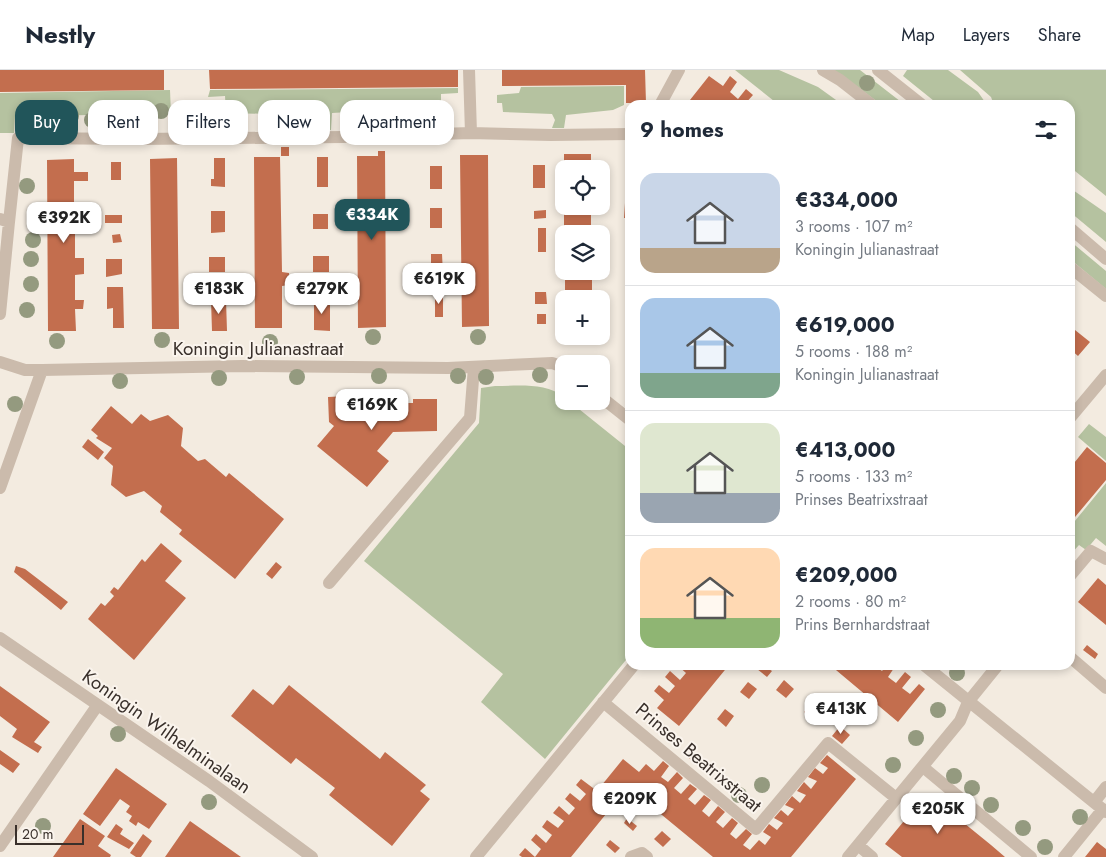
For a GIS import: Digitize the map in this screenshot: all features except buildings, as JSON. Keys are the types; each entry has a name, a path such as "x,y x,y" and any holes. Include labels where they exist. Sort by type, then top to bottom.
{"street":[{"path":"469,70 471,133"},
{"path":"663,100 679,70"},
{"path":"823,70 840,80 866,100"},
{"path":"886,72 917,100"},
{"path":"0,314 4,221 18,138 343,138 471,133 551,136 625,134"},
{"path":"1075,232 1106,259"},
{"path":"1075,271 1106,296"},
{"name":"Koningin Julianastraat","path":"0,362 24,370 242,366 474,367 555,364"},
{"path":"328,583 470,418 474,367"},
{"path":"0,488 42,370"},
{"path":"1075,412 1106,375"},
{"path":"610,404 625,416"},
{"path":"1075,570 1091,551 1106,559"},
{"name":"Koningin Wilhelminalaan","path":"0,638 209,781 312,857"},
{"path":"1075,662 1106,688"},
{"path":"476,857 630,670"},
{"path":"930,670 1101,807"},
{"path":"848,857 960,721 968,702 994,670"},
{"name":"Prinses Beatrixstraat","path":"603,702 756,829 828,743 896,798"},
{"path":"0,846 97,706"},
{"path":"923,766 1032,857"},
{"path":"1064,857 1101,807 1106,787"},
{"path":"858,845 872,857"},
{"path":"631,857 642,853 647,857"}],"green space":[{"path":"735,70 779,70 818,87 836,100 773,100"},
{"path":"834,70 860,70 899,100 875,100"},
{"path":"907,70 948,70 978,92 984,100 933,100 903,76"},
{"path":"960,70 1106,70 1106,196 1075,171 1075,100 992,100"},
{"path":"624,86 624,105 613,110 566,115 564,128 552,128 555,120 552,114 503,112 502,103 497,103 497,95 519,93 521,87"},
{"path":"458,88 458,93 441,94 441,100 340,100 340,113 332,113 330,130 330,100 258,100 258,114 248,113 248,100 225,100 225,96 208,97 210,90"},
{"path":"170,90 170,100 168,100 168,114 158,114 158,100 88,100 88,115 78,115 78,100 15,100 14,133 0,133 0,93"},
{"path":"1075,191 1106,213 1106,242 1075,216"},
{"path":"1075,245 1106,271 1106,289 1075,263"},
{"path":"495,386 540,387 555,392 555,410 580,410 625,446 625,661 545,759 481,702 503,674 364,561 479,423 481,388"},
{"path":"1089,424 1106,437 1106,461 1078,437"},
{"path":"1106,483 1106,546 1096,538 1086,550 1079,545 1075,549 1075,521"}]}
